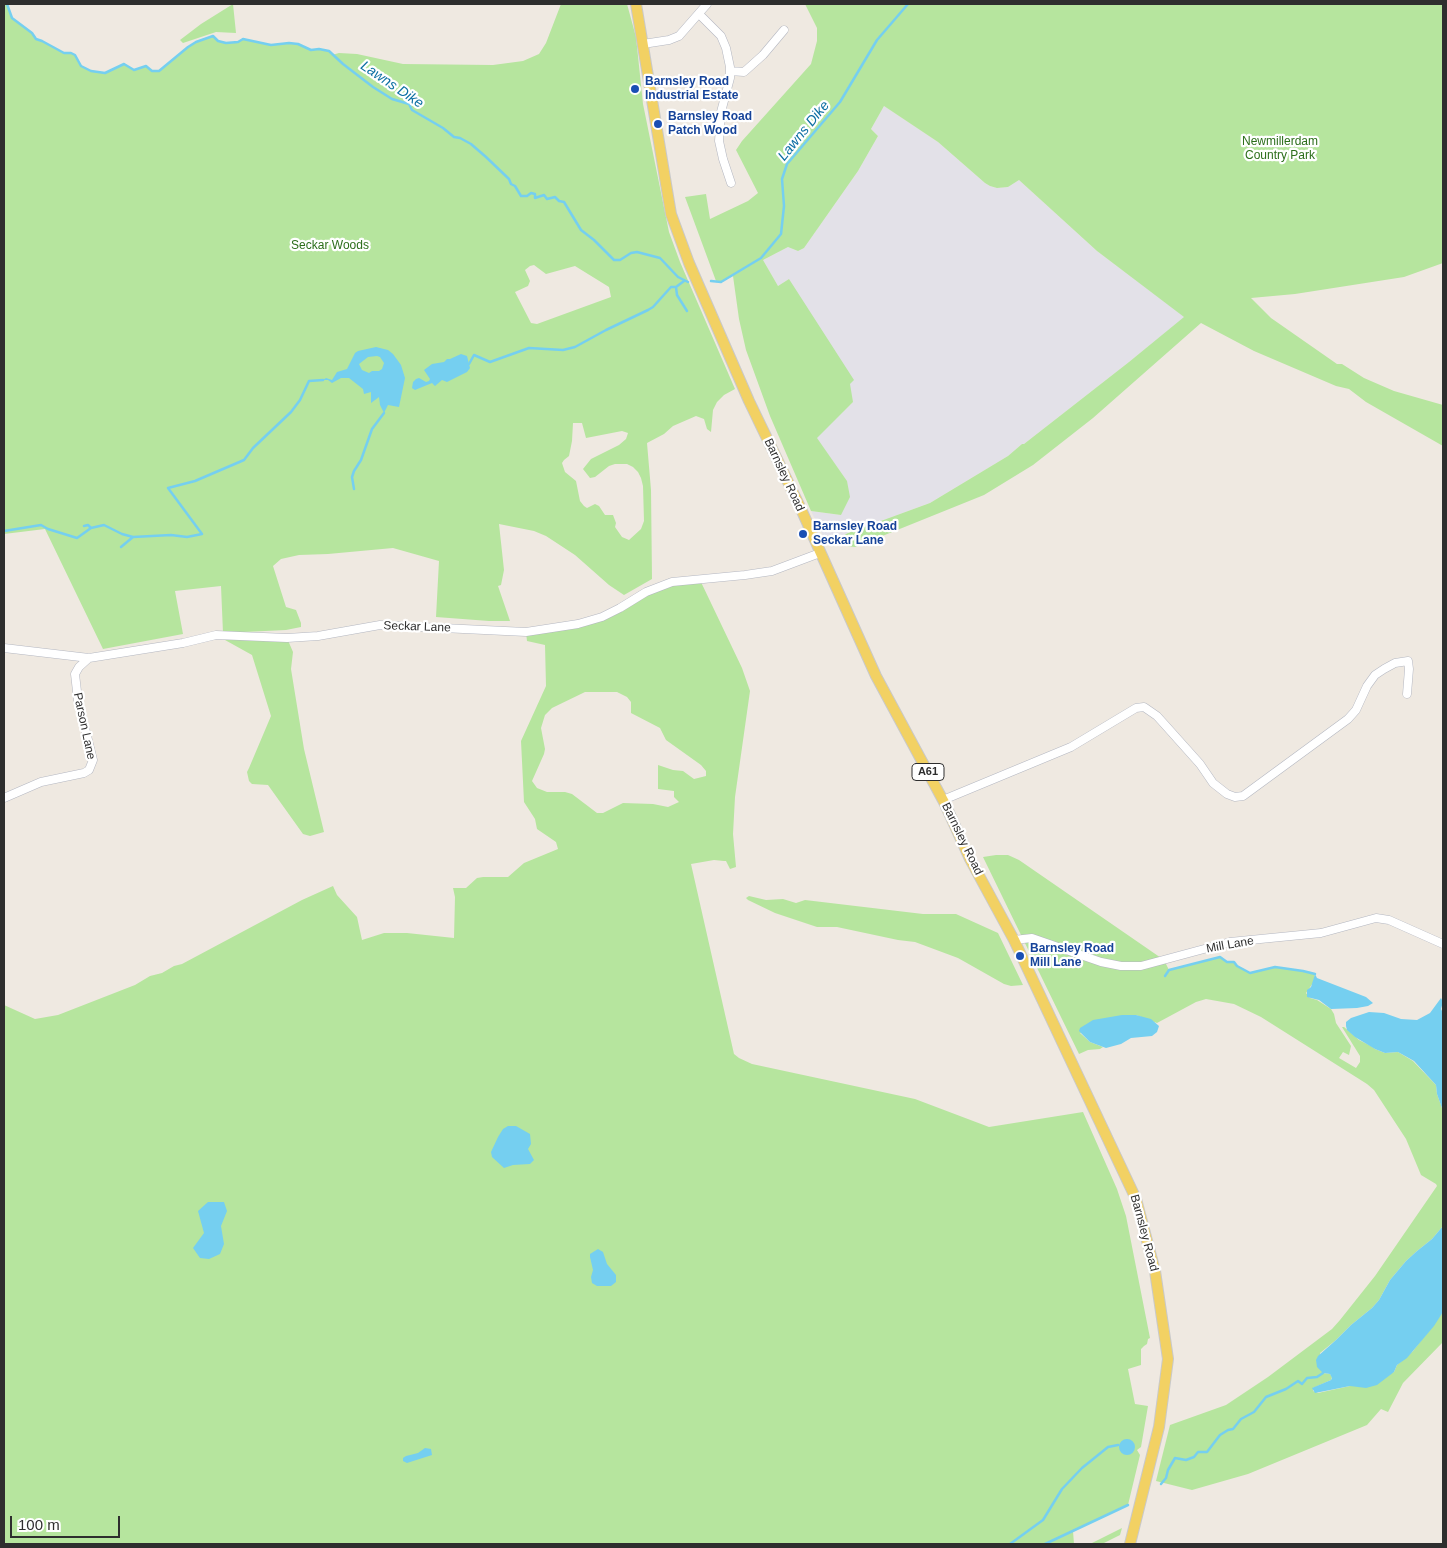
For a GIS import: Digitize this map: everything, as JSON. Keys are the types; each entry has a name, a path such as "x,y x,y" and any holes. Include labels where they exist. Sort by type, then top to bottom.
{"main road":[{"name":"Barnsley Road","path":"636,4 671,214 678,238 749,401 876,676 943,800 970,858 1014,940 1136,1199 1155,1271 1168,1359 1159,1427 1130,1544"}],"street":[{"path":"643,44 669,40 679,36 708,4"},
{"path":"699,14 717,31 726,48 730,78 721,112 719,131 723,159 731,183"},
{"path":"730,71 744,72 763,55 784,30"},
{"name":"Seckar Lane","path":"4,648 89,658 183,643 216,635 287,638 318,636 380,625 526,632 578,624 602,617 646,592 672,582 772,571 820,553"},
{"name":"Parson Lane","path":"4,798 41,782 84,773 89,770 94,760 78,700 74,674 89,658"},
{"path":"943,800 1071,747 1136,708 1144,707 1166,726 1200,764 1213,783 1227,794 1243,796 1348,719 1356,710 1367,686 1375,675 1384,669 1395,663 1408,661 1407,694"},
{"name":"Mill Lane","path":"1014,940 1032,938 1101,962 1120,966 1141,966 1230,942 1321,933 1376,918 1388,920 1443,944"}],"shaded area":[{"path":"884,106 938,142 990,186 997,188 1008,187 1019,180 1097,251 1185,317 1008,456 930,503 848,533 827,544 811,511 841,515 847,481 816,438 853,402 789,279 778,286 763,260 788,247 798,251 804,248 858,171 878,136 871,129"}],"green space":[{"name":"Seckar Woods","path":"4,4 7,4 12,18 32,33 36,39 63,53 75,55 81,66 91,71 105,73 124,64 134,70 146,66 153,71 159,71 188,47 213,36 218,41 226,43 238,42 243,39 271,45 298,44 311,50 329,51 332,55 339,53 357,54 403,64 493,65 523,61 539,54 546,43 561,4 627,4 636,37 643,104 669,232 735,389 724,395 717,402 713,410 711,432 707,429 704,419 696,416 673,426 664,434 647,443 651,490 652,579 624,595 609,585 575,555 546,536 534,531 499,524 504,570 501,585 498,586 510,621 436,617 439,561 393,548 299,555 281,559 273,566 286,607 296,610 301,627 286,630 223,633 221,586 175,591 183,634 103,649 45,529 4,534","holes":["534,265 546,274 575,266 609,287 611,297 537,324 531,323 515,292 528,286 530,281 525,270","573,423 582,423 586,438 622,431 628,433 626,439 619,445 591,459 583,469 590,478 595,477 609,466 615,464 627,464 638,472 643,486 644,521 641,529 629,540 622,537 615,527 616,523 613,515 605,515 599,506 595,504 587,508 584,506 580,501 576,481 565,472 562,463 569,456"]},
{"path":"233,4 236,33 216,32 183,43 180,40 201,24"},
{"name":"Newmillerdam Country Park","path":"805,4 1443,4 1443,263 1404,277 1295,294 1251,298 1271,318 1337,364 1342,364 1364,378 1394,391 1443,405 1443,446 1366,402 1349,389 1336,386 1254,351 1201,323 1093,418 1033,465 984,495 855,547 827,544 848,533 930,503 1008,456 1184,317 1097,251 1019,180 1008,187 997,188 990,186 938,142 884,106 871,129 878,136 858,171 804,248 798,251 788,247 763,260 778,286 789,279 854,380 850,384 853,402 817,438 847,481 850,497 841,515 811,511 770,416 746,350 739,319 733,276 721,282 716,281 685,197 706,194 710,219 748,201 758,193 736,150 811,64 817,41 817,28"},
{"path":"700,580 742,668 750,691 735,797 733,834 736,867 730,869 726,861 714,860 691,864 734,1054 752,1064 915,1099 989,1127 1083,1112 1117,1189 1126,1216 1150,1338 1141,1349 1141,1365 1128,1369 1135,1404 1148,1406 1141,1447 1137,1450 1140,1455 1128,1505 1073,1531 1074,1544 4,1544 4,1005 35,1019 58,1015 135,985 150,976 182,964 302,900 333,886 337,895 357,917 362,940 384,933 407,933 454,938 455,897 453,888 466,888 477,878 508,877 524,863 558,849 556,842 537,829 535,819 524,802 521,741 546,686 545,645 527,641 526,632 578,624 672,582","holes":["585,692 617,692 627,697 631,702 631,713 660,728 666,740 701,765 706,771 706,776 694,779 683,771 658,765 658,789 674,791 674,797 679,802 668,807 653,804 623,803 603,813 597,813 572,794 547,792 537,788 532,781 545,749 541,728 545,715 552,708"]},
{"path":"216,635 287,638 293,652 291,669 304,749 324,832 310,836 303,834 268,785 252,784 249,781 247,772 271,716 252,655"},
{"path":"1008,855 1019,860 1164,960 1169,970 1220,957 1227,962 1234,962 1237,966 1250,973 1275,967 1315,974 1313,983 1306,993 1310,998 1331,1009 1336,1023 1351,1046 1349,1055 1343,1052 1339,1058 1356,1068 1360,1062 1360,1056 1342,1027 1344,1027 1359,1040 1375,1049 1385,1053 1398,1052 1413,1061 1436,1085 1443,1111 1443,1226 1432,1239 1406,1261 1390,1280 1379,1300 1372,1308 1320,1353 1323,1373 1330,1374 1332,1377 1331,1380 1313,1388 1313,1391 1318,1393 1350,1386 1394,1372 1397,1365 1413,1351 1443,1312 1443,1342 1403,1383 1388,1412 1381,1409 1367,1425 1248,1474 1192,1490 1156,1481 1170,1425 1226,1405 1268,1377 1332,1329 1375,1276 1437,1186 1421,1175 1406,1139 1374,1090 1261,1017 1234,1004 1206,999 1196,1002 1157,1023 1136,1015 1080,1033 1090,1042 1103,1047 1079,1054 983,857"},
{"path":"749,896 766,900 783,899 796,903 805,900 923,914 956,914 998,933 1023,985 1011,986 1004,984 958,958 915,942 837,927 817,927 775,913 748,900 746,898"},
{"path":"1122,1528 1120,1535 1102,1544 1090,1544"}],"water":[{"path":"376,347 388,350 393,354 401,365 405,378 399,407 388,405 384,413 379,397 371,403 371,392 364,394 363,389 349,378 341,378 332,383 328,380 323,380 326,378 332,380 337,372 347,369 355,353","holes":["368,357 380,357 384,363 382,369 369,373 362,370 359,364"]},
{"path":"461,354 467,356 470,368 467,372 447,382 442,380 435,386 432,383 415,390 412,388 413,382 416,379 429,381 430,379 424,370 432,364 444,362"},
{"path":"1315,974 1317,978 1366,997 1373,1003 1357,1008 1331,1009 1319,1000 1307,997 1307,990 1311,987"},
{"path":"1441,998 1443,1002 1441,1009 1443,1013 1443,1111 1436,1085 1414,1061 1398,1052 1385,1053 1375,1049 1355,1037 1347,1030 1346,1026 1346,1022 1351,1018 1369,1012 1384,1013 1401,1019 1417,1020 1430,1013"},
{"path":"1122,1015 1136,1015 1151,1019 1159,1026 1157,1032 1152,1036 1131,1038 1121,1044 1106,1048 1090,1042 1079,1031 1080,1028 1093,1020"},
{"path":"508,1126 516,1126 530,1134 531,1144 528,1149 534,1160 530,1164 513,1165 504,1168 492,1157 491,1152 498,1137 503,1129"},
{"path":"208,1202 224,1202 227,1211 221,1226 224,1244 220,1254 209,1259 200,1258 193,1248 204,1233 198,1211"},
{"path":"1443,1226 1443,1312 1434,1326 1407,1358 1397,1365 1394,1372 1377,1385 1366,1388 1350,1386 1315,1393 1312,1388 1332,1378 1330,1374 1323,1373 1317,1367 1316,1360 1318,1356 1372,1308 1379,1300 1390,1280 1406,1261 1432,1239"},
{"path":"598,1249 603,1252 607,1264 616,1275 616,1282 611,1286 597,1286 592,1283 593,1270 590,1254"},
{"path":"1124,1439 1130,1439 1135,1444 1133,1453 1124,1455 1119,1450 1119,1444"},
{"path":"425,1448 431,1449 432,1455 407,1463 403,1461 403,1458 406,1456 418,1453"}],"waterway":[{"name":"Lawns Dike","path":"7,4 12,18 32,33 36,39 64,53 75,55 81,66 91,71 105,73 124,64 134,70 146,66 152,71 159,71 188,47 213,36 218,41 226,43 238,42 243,39 271,45 298,44 311,50 329,51 373,87 392,99 409,104 412,110 443,128 454,137 471,144 509,179 521,196 527,196 531,193 535,194 535,198 544,195 547,199 555,197 559,201 564,202 581,230 614,260 620,260 631,253 637,252 660,258 678,277 688,282"},
{"name":"Lawns Dike","path":"711,281 721,282 761,258 781,234 784,206 782,179 787,164 840,102 877,40 908,4"},
{"path":"469,364 474,355 490,362 529,348 563,350 575,347 653,307 671,287 676,287 684,281"},
{"path":"676,287 677,295 687,311"},
{"path":"4,531 41,525 77,538 91,528 104,525 133,537 171,535 187,537 202,534 168,488 195,481 244,460 253,448 291,412 300,400 309,381 323,380"},
{"path":"354,489 352,477 354,471 361,460 372,429 384,413"},
{"path":"84,526 88,525 91,528"},
{"path":"121,547 133,537"},
{"path":"1165,976 1169,970 1220,957 1227,962 1234,962 1237,966 1250,973 1275,967 1315,974"},
{"path":"1161,1484 1166,1478 1175,1458 1186,1460 1194,1457 1198,1452 1207,1452 1220,1435 1233,1429 1241,1419 1254,1412 1266,1397 1286,1389 1298,1381 1302,1384 1307,1378 1317,1377 1323,1373"},
{"path":"1010,1544 1043,1520 1062,1489 1082,1468 1108,1447 1118,1445"},
{"path":"1045,1544 1128,1505"}],"place":[{"name":"Barnsley Road Industrial Estate","path":"635,89"},
{"name":"Barnsley Road Patch Wood","path":"658,124"},
{"name":"Barnsley Road Seckar Lane","path":"803,534"},
{"name":"Barnsley Road Mill Lane","path":"1020,956"}]}
